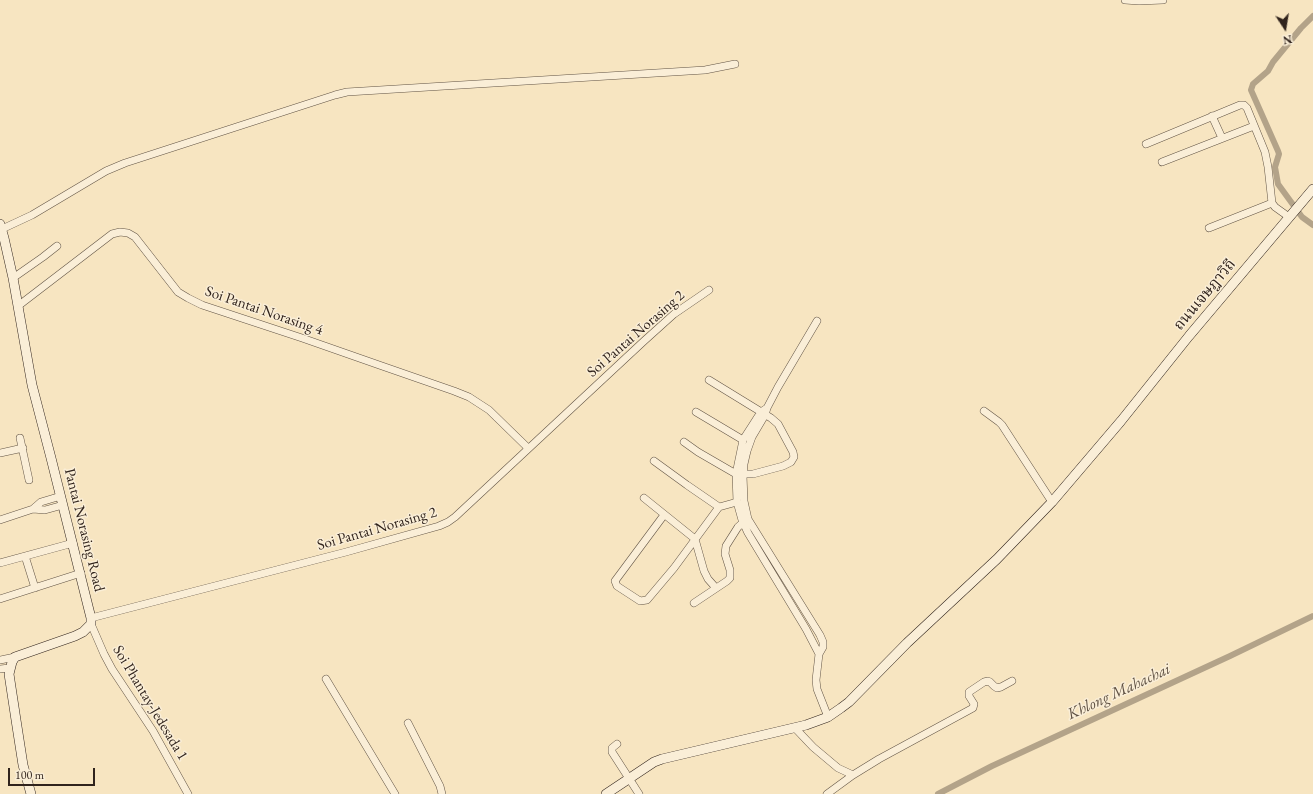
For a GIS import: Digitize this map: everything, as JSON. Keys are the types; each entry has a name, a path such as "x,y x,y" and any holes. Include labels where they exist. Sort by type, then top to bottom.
{"street":[{"path":"1126,0 1163,0"},
{"path":"1,226 32,215 106,171 126,163 335,94 705,70 735,64"},
{"path":"1146,144 1212,116 1240,105 1244,105 1247,108 1267,158 1272,202 1275,207 1289,217"},
{"path":"1212,116 1222,138"},
{"path":"1162,162 1254,126"},
{"name":"ถนนเจษฎาวิถี","path":"609,793 654,762 671,756 806,725 828,717 849,702 907,643 997,559 1052,502 1313,189"},
{"path":"1209,228 1272,202"},
{"name":"Pantai Norasing Road","path":"1,226 13,278 32,385 73,543 91,621"},
{"name":"Soi Pantai Norasing 4","path":"18,306 112,234 120,232 128,233 135,238 178,292 188,298 202,305 302,338 469,397 489,410 528,448"},
{"path":"13,278 57,246"},
{"name":"Soi Pantai Norasing 2","path":"91,621 439,526 455,517 674,314 709,290"},
{"path":"817,321 764,412 739,474 746,521 820,635 823,642 823,647 819,654 816,680 817,689 828,717"},
{"path":"684,442 698,452 739,474 752,474 783,466 791,462 794,457 793,452 778,424 764,412 708,380"},
{"path":"984,411 1002,425 1052,502"},
{"path":"696,412 743,440"},
{"path":"764,412 743,440 737,502 755,545 819,654"},
{"path":"20,438 29,480"},
{"path":"0,453 23,448"},
{"path":"654,461 719,507"},
{"path":"644,498 695,539 704,572 716,588"},
{"path":"0,520 33,509 45,510 62,501"},
{"path":"664,515 615,581 617,586 640,601 647,600 674,568 719,507 737,502"},
{"path":"694,603 730,578 730,570 725,554 726,546 738,527 746,521"},
{"path":"0,563 73,543"},
{"path":"25,556 35,588"},
{"path":"0,598 80,573"},
{"path":"0,660 15,657 75,636 88,629 91,621"},
{"name":"Soi Phantay-Jedesada 1","path":"91,621 112,670 153,731 188,794"},
{"path":"15,657 9,674 23,765 31,794"},
{"path":"0,669 10,668"},
{"path":"326,679 396,794"},
{"path":"827,794 853,775 879,759 973,708 974,704 969,696 969,692 984,682 988,681 997,688 1012,681"},
{"path":"408,723 440,786 442,794"},
{"path":"795,728 812,747 838,768 853,775"},
{"path":"617,744 612,748 612,752 639,794"}],"waterway":[{"path":"1313,16 1273,62 1268,71 1253,84 1251,90 1279,154 1275,167 1278,184 1302,217 1313,225"},
{"name":"Khlong Mahachai","path":"938,794 992,766 1313,616"}]}
